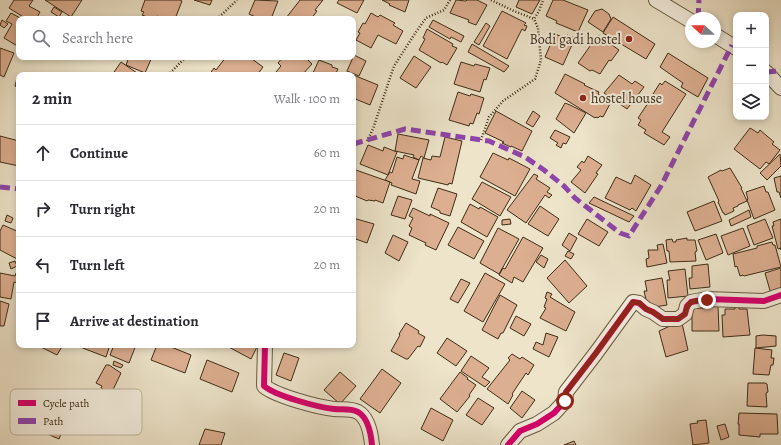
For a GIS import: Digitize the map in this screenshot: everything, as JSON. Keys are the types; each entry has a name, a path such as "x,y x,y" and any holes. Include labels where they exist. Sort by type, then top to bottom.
{"street":[{"path":"656,0 685,17"},
{"path":"721,39 733,46"},
{"path":"769,75 781,88"},
{"path":"508,445 520,431 537,424 554,412 565,401 566,392 633,302 640,303 646,309 663,319 678,319 685,314 687,306 691,302 707,300 764,301 781,295"},
{"path":"265,348 264,386 278,394 319,406 358,412 364,418 369,430 372,445"}],"path":[{"path":"220,16 237,0"},
{"path":"367,141 394,66 426,18 444,10 450,0"},
{"path":"482,140 489,117 503,101 535,79 541,60 538,28 534,19 492,0"},
{"path":"534,19 544,0"},
{"path":"171,72 183,60"}],"building":[{"path":"14,0 33,0 29,6 40,12 38,16 22,16 9,8"},
{"path":"45,0 82,0 72,16"},
{"path":"145,0 182,1 176,16 144,16 142,15 144,12 141,11"},
{"path":"194,0 212,0 210,5"},
{"path":"255,0 278,1 272,16 253,16 249,14"},
{"path":"300,0 323,0 315,10 317,11 313,16 288,16"},
{"path":"339,0 364,0 357,13 337,3"},
{"path":"382,0 409,0 405,12"},
{"path":"456,0 477,0 487,5 476,25 468,22 469,20 450,13"},
{"path":"519,0 540,0 532,14 516,7"},
{"path":"553,0 563,0 588,10 578,32 556,23 557,21 546,16"},
{"path":"54,7 62,12 60,16 57,16 51,12"},
{"path":"602,9 609,14 611,19 603,32 588,22 595,11"},
{"path":"502,11 526,23 524,25 527,26 525,31 522,29 507,59 483,46"},
{"path":"11,13 16,16 16,45 4,38 12,24 6,21"},
{"path":"371,13 378,17 380,15 395,23 393,25 403,31 396,44 378,35 371,48 356,40 363,23 365,24"},
{"name":"Bodi gadi hostel","path":"613,17 655,44 646,59 603,33"},
{"path":"2,20 8,24 4,28 0,25"},
{"path":"433,20 464,36 461,42 451,37 450,39 429,27"},
{"path":"486,23 490,26 479,45 474,42"},
{"path":"427,29 453,44 452,46 457,48 447,65 419,50 425,39 423,38"},
{"path":"555,34 565,38 567,35 575,38 563,65 545,57"},
{"path":"598,35 619,50 611,61 609,60 600,74 592,70 590,71 578,63"},
{"path":"472,44 509,66 504,72 468,52"},
{"path":"0,48 14,53 4,77 0,75"},
{"path":"668,53 708,78 698,97 681,87 683,83 660,67"},
{"path":"356,56 366,61 359,76 356,75 356,72 347,71 352,60 356,60"},
{"path":"414,56 431,67 416,88 400,78"},
{"path":"128,60 151,60 145,72 126,65"},
{"path":"224,60 253,60 263,67 259,72 211,72 214,68 216,70"},
{"path":"280,60 308,60 312,64 305,72 276,72 281,66 278,63"},
{"path":"319,60 338,69 336,72 313,72"},
{"path":"121,62 136,72 114,72"},
{"path":"461,62 474,66 475,64 490,68 486,80 484,79 480,92 454,84"},
{"name":"hostel house","path":"565,74 599,92 598,94 611,102 603,117 600,116 595,118 555,93"},
{"path":"619,75 632,84 635,81 644,87 627,109 604,93"},
{"path":"356,76 378,85 370,105 356,99"},
{"path":"665,81 686,94 662,132 670,137 664,145 644,133 646,130 638,125 641,120 638,118 650,100 652,101 656,96 653,94 660,83 662,85"},
{"path":"458,92 484,98 479,114 477,113 473,124 470,123 469,126 449,120"},
{"path":"565,103 586,113 574,133 556,119"},
{"path":"496,111 532,131 522,151 502,143 504,142 485,133"},
{"path":"533,111 540,116 533,127 526,123"},
{"path":"750,128 758,133 760,130 774,142 772,144 780,150 769,164 766,162 760,169 734,149"},
{"path":"555,130 570,137 566,144 563,143 561,148 556,145 558,143 550,138"},
{"path":"398,134 429,140 424,158 421,156 419,160 413,157 414,155 395,151"},
{"path":"0,136 16,140 16,165 0,162"},
{"path":"445,137 462,141 452,184 449,183 448,185 418,178 423,158 431,160 432,156 440,157"},
{"path":"368,145 383,151 384,147 397,152 388,175 360,164"},
{"path":"493,153 508,160 509,158 530,169 515,196 480,177"},
{"path":"780,154 781,166 767,180 760,173"},
{"path":"404,155 419,160 412,179 420,181 416,194 391,185 392,183 385,180 390,172 392,173 397,157 403,159"},
{"path":"588,156 602,165 596,173 598,174 585,193 571,182 581,170 577,167 582,161 584,163"},
{"path":"730,168 742,188 747,201 733,208 734,211 725,215 708,177 721,170"},
{"path":"356,170 390,182 383,203 375,200 367,201 356,196"},
{"path":"534,174 538,176 536,179 550,188 547,192 552,195 549,198 545,195 526,223 507,210"},
{"path":"635,175 651,185 636,211 632,208 630,210 605,198 616,177 631,184"},
{"path":"781,176 781,198 779,192 777,192 774,178"},
{"path":"482,182 511,197 500,216 472,199"},
{"path":"764,186 775,210 754,219 747,200 746,192"},
{"path":"438,188 457,194 450,216 440,213 440,211 431,207"},
{"path":"398,196 412,200 405,219 391,215"},
{"path":"594,197 634,216 629,222 589,203"},
{"path":"714,201 722,221 695,231 687,212"},
{"path":"470,204 479,209 480,207 498,217 487,237 461,222"},
{"path":"540,206 559,219 548,236 528,224"},
{"path":"413,208 449,223 436,250 425,245 426,243 409,235 412,228 409,226 413,218 409,216"},
{"path":"749,210 751,217 731,226 729,220"},
{"path":"7,215 13,218 11,223 5,221"},
{"path":"356,219 374,224 367,243 356,239"},
{"path":"510,219 511,224 502,225 502,220"},
{"path":"587,219 608,232 599,246 578,234"},
{"path":"765,219 773,238 754,245 747,226"},
{"path":"781,219 781,248 778,249 772,226 774,226 773,222"},
{"path":"3,225 16,231 16,258 0,250 0,231"},
{"path":"458,227 484,241 474,259 448,245"},
{"path":"498,228 519,239 499,274 480,263"},
{"path":"743,228 750,246 728,255 721,236"},
{"path":"569,233 577,238 570,251 562,245"},
{"path":"716,234 723,253 706,260 698,240"},
{"path":"393,235 408,242 399,261 385,253"},
{"path":"523,237 543,248 523,282 514,277 512,283 499,275 503,268 505,269"},
{"path":"687,238 687,240 695,240 697,251 695,252 696,261 670,262 666,240 672,239 673,242 676,242 676,240"},
{"path":"772,242 773,245 775,245 781,267 740,276 737,266 735,267 733,254 757,248 757,246"},
{"path":"663,244 667,263 647,267 646,259 649,258 648,250 658,250 657,245"},
{"path":"568,251 574,254 571,259 565,256"},
{"path":"541,255 548,259 544,268 536,262"},
{"path":"565,260 587,286 569,303 547,278"},
{"path":"15,261 16,266 11,269 9,263"},
{"path":"708,264 710,287 690,289 689,278 692,278 692,266"},
{"path":"781,268 781,292 771,294 765,273"},
{"path":"685,269 688,296 668,298 667,280 670,280 668,271"},
{"path":"0,273 15,276 16,273 16,282 14,282 11,299 0,297"},
{"path":"485,273 505,284 483,322 464,311"},
{"path":"662,278 667,305 648,308 644,291 647,291 645,281"},
{"path":"461,279 470,283 458,303 450,299"},
{"path":"547,292 552,294 550,297 575,312 566,331 540,318 546,308 544,307 547,299 545,298"},
{"path":"500,295 517,305 503,333 501,333 498,339 482,330"},
{"path":"0,301 9,304 4,326 0,326"},
{"path":"735,305 739,305 739,309 747,309 750,335 723,337 722,315 725,315 725,309 735,309"},
{"path":"718,306 719,331 692,331 692,308 708,308"},
{"path":"516,316 531,324 524,336 510,328"},
{"path":"679,322 682,323 688,350 666,357 659,331"},
{"path":"406,323 419,331 418,333 425,337 420,347 418,346 408,359 391,351"},
{"path":"546,333 558,337 549,357 533,349 536,342 543,345"},
{"path":"756,336 776,336 776,346 756,348"},
{"path":"447,338 467,351 456,366 437,353"},
{"path":"43,348 61,348 57,355"},
{"path":"83,348 109,348 106,357"},
{"path":"113,348 135,348 129,363 110,355"},
{"path":"156,348 174,348 191,355 185,373 151,360"},
{"path":"231,348 256,348 251,359"},
{"path":"755,348 772,350 771,358 774,358 769,375 753,374"},
{"path":"284,353 299,358 291,381 276,375"},
{"path":"512,354 520,359 522,357 534,365 528,375 526,373 512,394 513,395 508,404 487,389 510,360 508,358"},
{"path":"471,356 489,368 482,377 490,382 485,387 461,371"},
{"path":"207,360 239,373 232,392 200,379"},
{"path":"114,361 123,365 121,368 113,365"},
{"path":"106,365 109,365 121,373 113,389 103,389 101,388 102,386 96,383"},
{"path":"382,369 401,383 380,413 360,399"},
{"path":"340,372 356,386 340,404 324,390"},
{"path":"460,372 476,385 469,395 470,396 457,412 440,399"},
{"path":"748,383 767,384 767,407 747,406"},
{"path":"522,391 535,400 522,418 510,408"},
{"path":"478,398 494,408 482,425 466,415"},
{"path":"431,408 453,420 443,441 421,429"},
{"path":"739,413 777,414 778,434 760,434 760,437 739,435"},
{"path":"706,420 709,443 693,445 690,424 698,423 697,421"},
{"path":"725,424 729,437 721,440 717,426"},
{"path":"205,429 225,433 221,445 199,445"},
{"path":"50,435 61,435 59,439"},
{"path":"574,441 576,445 564,445"}],"marked path":[{"path":"698,12 699,0"},
{"path":"356,143 405,129 489,141 525,157 544,170 564,186 575,198 620,233 629,236 661,186 732,45"},
{"path":"769,72 781,71"},
{"path":"0,187 16,189"}],"cycle path":[{"path":"508,445 520,431 537,424 554,413 565,401 566,392 633,302 639,303 663,319 678,319 685,314 687,306 691,302 707,299 764,301 781,295"},
{"path":"265,348 264,386 278,394 308,403 327,408 358,412 367,422 372,445"}],"place":[{"name":"Bodi gadi hostel","path":"629,39"},
{"name":"hostel house","path":"583,98"}],"route":[{"path":"565,401 566,392 576,377 596,353 633,302 640,303 646,309 663,319 678,319 685,314 687,306 691,302 707,300"}]}
